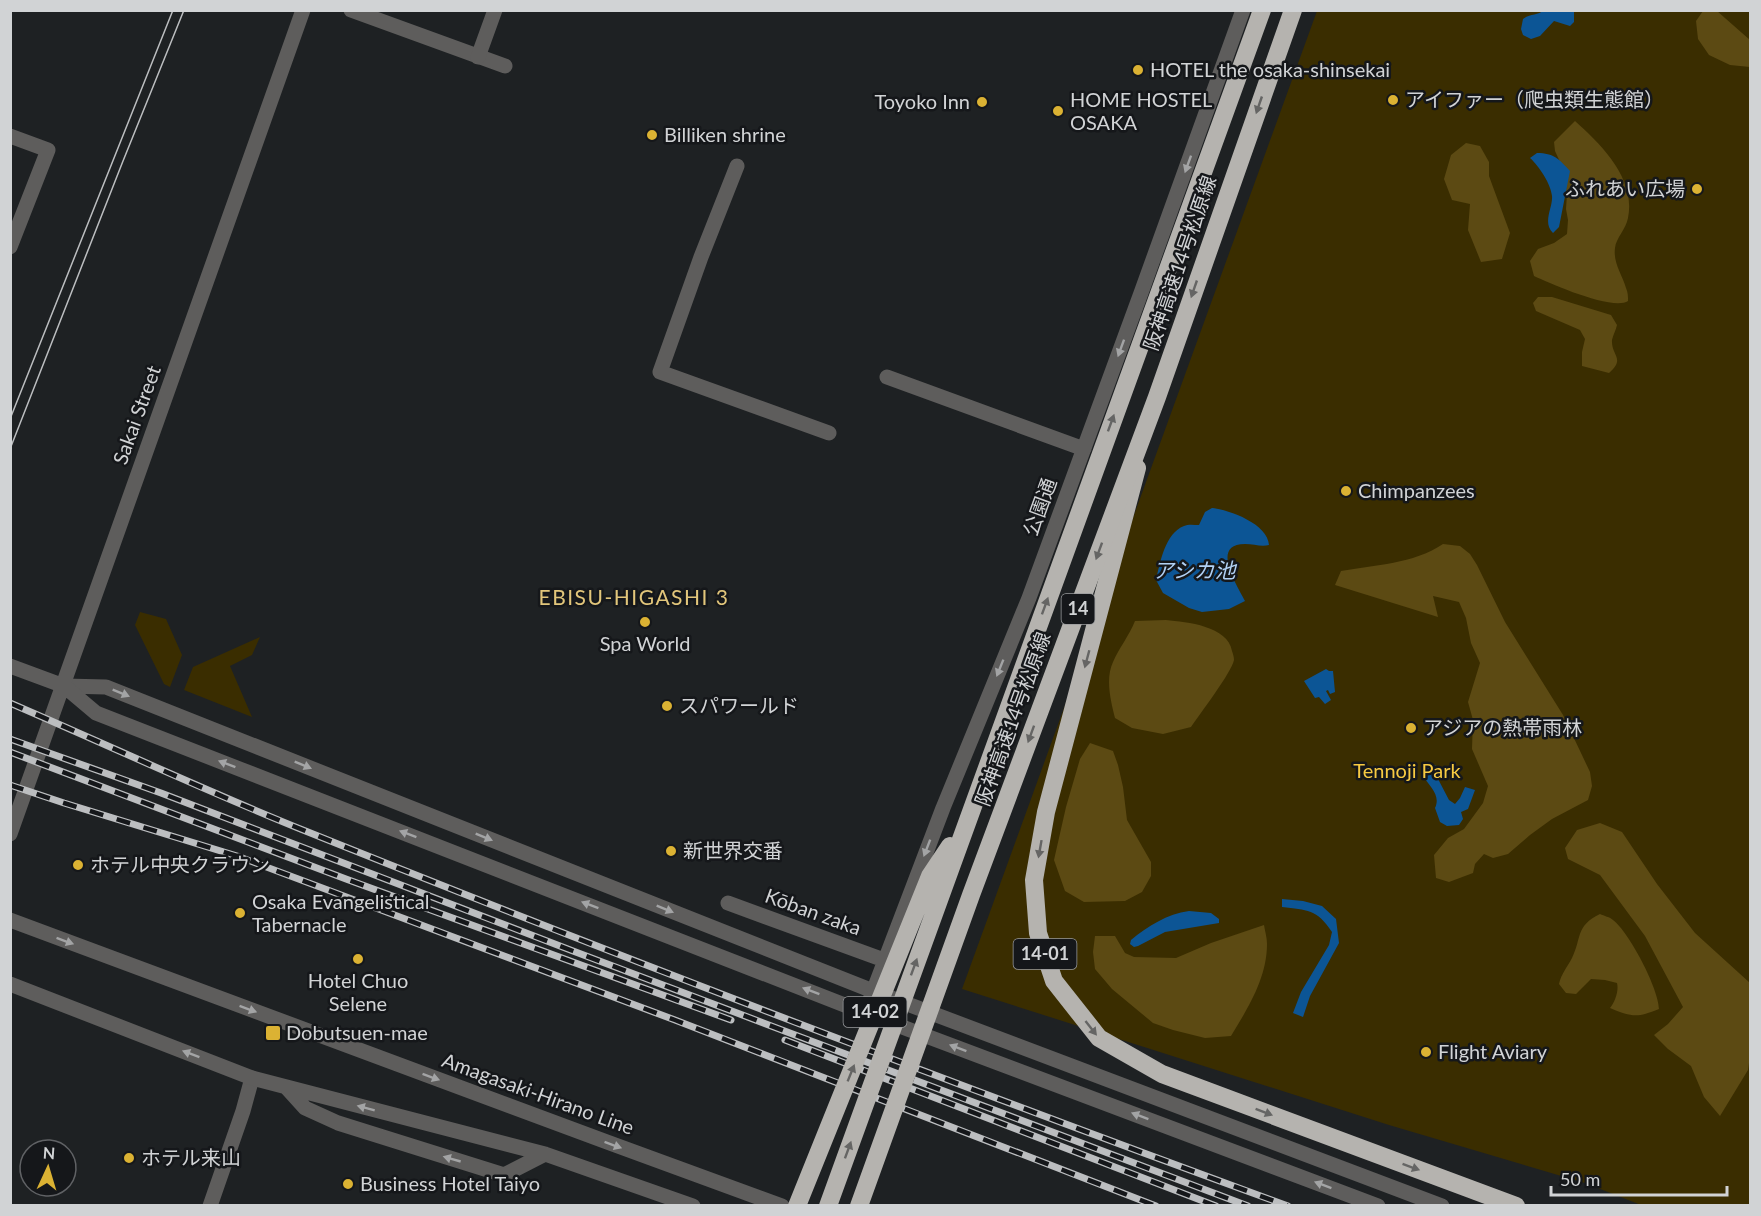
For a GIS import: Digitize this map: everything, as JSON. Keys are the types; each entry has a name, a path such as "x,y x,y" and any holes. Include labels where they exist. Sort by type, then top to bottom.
{"highway":[{"name":"阪神高速14号松原線","path":"828,1206 1262,10"},
{"name":"阪神高速14号松原線","path":"859,1206 975,884 1156,397 1293,10"},
{"name":"14-01","path":"1156,397 1046,812 1034,880 1038,933 1054,981 1099,1038 1162,1074 1516,1206"},
{"name":"14-02","path":"797,1206 930,876 965,824"}],"street":[{"name":"Sakai Street","path":"10,834 303,10"},
{"path":"351,10 505,66"},
{"path":"478,57 495,10"},
{"name":"公園通","path":"865,1013 943,808 1029,598 1243,10"},
{"path":"10,136 48,150 10,247"},
{"path":"737,166 701,257 660,372 830,433"},
{"path":"887,376 1084,449"},
{"path":"10,666 64,686 106,687 873,991 1442,1206"},
{"path":"64,686 96,713 865,1013 1378,1206"},
{"name":"Kōban zaka","path":"728,903 884,960"},
{"name":"Amagasaki-Hirano Line","path":"10,920 782,1206"},
{"path":"10,984 252,1078 545,1155 693,1206"},
{"path":"210,1206 252,1078"},
{"path":"286,1087 305,1108 338,1123 504,1175 545,1155"}],"green space":[{"name":"Tennoji Park","path":"1317,11 1750,11 1750,1205 1641,1205 1585,1183 1389,1125 962,989"},
{"path":"140,612 166,619 182,655 170,687 164,684 135,625"},
{"path":"260,637 252,655 230,666 252,717 184,690 193,667"}],"shaded area":[{"path":"1703,11 1717,11 1750,40 1750,67 1730,65 1709,55 1698,39 1696,21"},
{"path":"1575,121 1606,152 1622,176 1627,190 1628,218 1617,241 1615,253 1628,294 1628,301 1620,303 1596,300 1534,276 1530,261 1538,249 1554,243 1567,234 1566,175 1555,151 1554,142"},
{"path":"1466,143 1480,146 1489,162 1489,176 1510,233 1502,259 1481,262 1468,230 1470,204 1452,200 1444,179 1451,155"},
{"path":"1538,297 1552,297 1611,315 1617,325 1612,345 1617,360 1609,373 1582,366 1585,339 1580,330 1536,311 1533,303"},
{"path":"1443,544 1460,546 1470,554 1477,565 1505,622 1563,715 1590,772 1592,786 1588,800 1552,819 1508,854 1493,858 1484,854 1475,864 1473,873 1449,882 1436,878 1434,855 1448,838 1464,829 1483,803 1488,786 1472,749 1473,720 1468,702 1480,663 1471,643 1466,618 1459,602 1433,596 1438,617 1335,585 1341,571 1407,560"},
{"path":"1166,620 1195,624 1215,631 1229,643 1234,660 1222,683 1191,727 1163,734 1132,728 1115,718 1110,698 1109,676 1113,662 1135,621"},
{"path":"1090,743 1113,751 1123,787 1127,820 1151,862 1151,876 1142,892 1125,901 1084,902 1065,891 1054,860 1080,759"},
{"path":"1600,823 1622,832 1657,884 1695,933 1750,983 1748,1070 1720,1116 1704,1097 1691,1066 1654,1035 1668,1024 1683,1007 1645,936 1600,875 1568,859 1565,848 1577,830"},
{"path":"1600,914 1612,919 1620,926 1635,948 1649,975 1659,1009 1634,1015 1610,1008 1616,996 1617,983 1605,980 1591,979 1576,994 1566,993 1559,984 1575,951 1580,933 1586,923"},
{"path":"1264,925 1267,944 1264,969 1244,1015 1231,1036 1205,1038 1153,1023 1112,989 1095,969 1093,952 1095,936 1115,936 1125,953 1134,957 1176,958"}],"water":[{"path":"1544,10 1574,11 1574,22 1570,26 1554,21 1540,36 1531,39 1523,35 1521,29 1523,19"},
{"path":"1537,153 1548,154 1556,158 1570,171 1559,227 1553,233 1548,224 1552,201 1551,191 1544,176 1530,158"},
{"name":"アシカ池","path":"1212,508 1247,519 1262,531 1269,545 1245,544 1235,546 1229,551 1228,558 1232,576 1245,601 1229,609 1202,612 1189,608 1163,593 1156,580 1164,549 1172,535 1186,525 1199,525 1205,512"},
{"path":"1326,669 1333,671 1335,692 1330,694 1328,690 1326,691 1331,700 1325,704 1319,697 1315,698 1304,681"},
{"path":"1426,763 1440,767 1437,777 1449,800 1455,804 1465,787 1475,790 1468,809 1461,812 1463,819 1459,825 1447,826 1440,822 1435,808 1436,795 1423,776"},
{"path":"1282,899 1322,906 1336,919 1339,943 1310,996 1303,1017 1293,1013 1301,992 1329,945 1332,932 1327,924 1311,912 1282,907"},
{"path":"1189,911 1211,913 1219,919 1219,923 1165,932 1134,947 1130,944 1131,940 1158,921"}],"tram line":[{"path":"10,419 173,10"},
{"path":"10,449 184,10"}],"railway":[{"path":"10,703 308,832 796,1023 1288,1206"},
{"path":"10,739 161,793 1248,1206"},
{"path":"10,752 346,879 731,1020"},
{"path":"10,785 237,856 675,1020 1156,1206"},
{"path":"785,1040 1216,1206"}],"place":[{"name":"HOTEL the osaka-shinsekai","path":"1138,70"},
{"name":"アイファー（爬虫類生態館）","path":"1393,100"},
{"name":"Toyoko Inn","path":"982,102"},
{"name":"HOME HOSTEL OSAKA","path":"1058,111"},
{"name":"Billiken shrine","path":"652,135"},
{"name":"ふれあい広場","path":"1697,189"},
{"name":"Chimpanzees","path":"1346,491"},
{"name":"Spa World","path":"645,622"},
{"name":"スパワールド","path":"667,706"},
{"name":"アジアの熱帯雨林","path":"1411,728"},
{"name":"新世界交番","path":"671,851"},
{"name":"ホテル中央クラウン","path":"78,865"},
{"name":"Osaka Evangelistical Tabernacle","path":"240,913"},
{"name":"Hotel Chuo Selene","path":"358,959"},
{"name":"Dobutsuen-mae","path":"273,1033"},
{"name":"Flight Aviary","path":"1426,1052"},
{"name":"ホテル来山","path":"129,1158"},
{"name":"Business Hotel Taiyo","path":"348,1184"}],"district":[{"name":"EBISU-HIGASHI 3","path":"634,598"}]}
